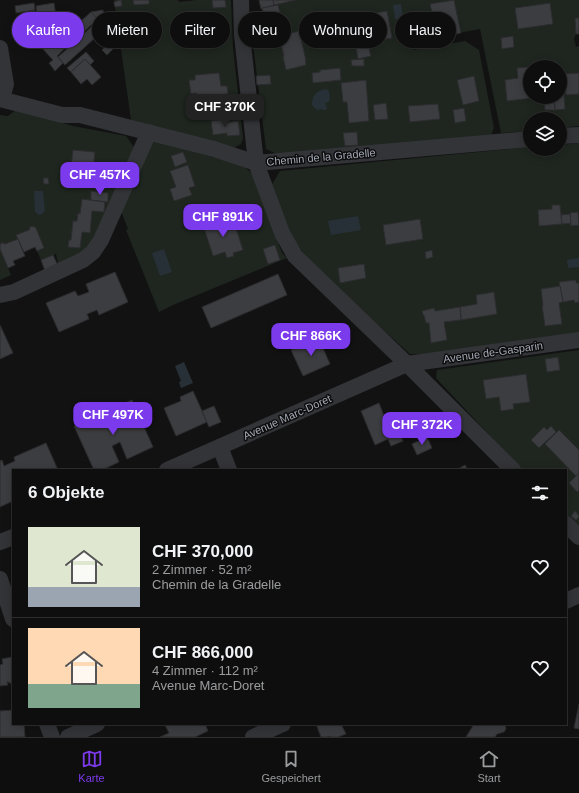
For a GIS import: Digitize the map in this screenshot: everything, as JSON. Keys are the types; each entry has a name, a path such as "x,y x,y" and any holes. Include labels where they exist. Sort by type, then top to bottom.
{"street":[{"path":"241,0 242,35 256,163 282,233 295,256 407,364 512,469"},
{"path":"0,48 6,84 1,99"},
{"name":"Chemin de la Gradelle","path":"1,99 62,115 80,115 149,132 214,149 256,163 523,140"},
{"path":"0,295 14,292 51,276 83,260 93,252 101,240 149,132"},
{"path":"567,136 579,135"},
{"name":"Avenue de-Gasparin","path":"407,364 579,340"},
{"name":"Avenue Marc-Doret","path":"168,469 407,364"},
{"path":"220,447 229,469"},
{"path":"567,525 579,537"},
{"path":"0,542 12,537"},
{"path":"0,579 12,616"},
{"path":"567,601 579,595"},
{"path":"47,725 52,737"},
{"path":"68,737 95,725"},
{"path":"252,737 281,725"}],"shaded area":[{"path":"114,0 178,0 179,2 197,0 231,0 233,48 243,138 241,144 233,148 131,120 121,48 162,48 162,12 116,12"},
{"path":"259,0 579,0 579,34 576,34 574,39 576,47 579,46 579,126 567,127 567,112 523,112 523,131 501,133 480,29 456,34 456,12 395,12 395,48 412,48 413,50 425,48 456,48 456,43 465,41 479,50 494,128 491,135 279,155 266,149 253,48 291,48 291,12 262,12"},
{"path":"401,4 402,12 395,12 395,19 393,5"},
{"path":"326,89 329,91 330,95 329,102 325,103 327,108 326,110 317,110 312,105 314,96 317,92"},
{"path":"16,110 73,126 126,136 136,150 96,244 59,268 56,254 41,260 37,251 44,248 33,226 30,227 29,230 17,235 18,239 5,244 1,243 0,245 0,115 8,116"},
{"path":"150,140 242,165 253,174 282,253 287,258 159,312 126,230 128,229 120,208"},
{"path":"579,143 579,333 438,354 410,354 319,272 292,239 271,186 280,171 523,148 523,156 567,156 567,144"},
{"path":"34,191 43,191 45,211 39,215 35,212"},
{"path":"358,216 361,230 331,235 328,221"},
{"path":"0,249 11,275 0,280"},
{"path":"164,249 172,272 160,276 152,253"},
{"path":"579,258 579,267 568,268 567,260"},
{"path":"579,350 579,529 567,517 567,469 521,469 436,378 437,370"},
{"path":"184,362 193,383 181,388 179,382 181,381 175,366"}],"building":[{"path":"121,0 122,6 115,7 114,2"},
{"path":"133,0 149,0 149,4 134,5"},
{"path":"212,0 225,0 226,7 213,8"},
{"path":"259,0 273,0 274,5 261,9"},
{"path":"273,0 296,0 274,5"},
{"path":"454,0 461,33 456,34 456,12 432,12 430,4"},
{"path":"34,3 35,10 16,12 15,6"},
{"path":"54,3 55,12 37,12 36,6"},
{"path":"550,3 553,24 518,29 515,8"},
{"path":"278,5 280,12 263,12 262,8"},
{"path":"103,10 103,12 92,13 91,12"},
{"path":"387,11 392,38 387,39 387,12 382,12"},
{"path":"91,12 92,13 92,24 84,31 84,18"},
{"path":"575,18 579,18 579,34 576,34"},
{"path":"92,26 92,41 84,48 84,34"},
{"path":"299,31 299,48 303,48 306,65 286,70 282,48 291,48 291,33"},
{"path":"513,36 514,47 502,49 501,38"},
{"path":"42,48 61,48 63,50 57,56 63,63 55,71 49,63 53,60"},
{"path":"68,48 84,48 65,65 58,57"},
{"path":"104,48 113,49 107,55 102,50"},
{"path":"356,48 369,48 371,56 358,59"},
{"path":"86,52 94,61 90,65 85,59 71,72 67,68"},
{"path":"85,59 101,77 92,85 87,79 81,84 71,72"},
{"path":"364,59 364,66 352,66 351,60"},
{"path":"523,67 523,99 507,101 505,80 518,78 517,68"},
{"path":"340,68 341,80 313,83 312,73 320,72 320,70"},
{"path":"219,73 221,86 227,86 228,94 197,97 196,93 191,94 189,80 195,80 195,75"},
{"path":"579,73 579,94 567,95 567,74"},
{"path":"270,75 271,84 257,85 256,76"},
{"path":"474,76 479,101 463,105 457,80"},
{"path":"366,80 369,121 349,123 347,102 343,102 341,83"},
{"path":"386,103 388,119 375,120 373,105"},
{"path":"438,104 440,119 410,122 408,106"},
{"path":"545,104 555,104 555,110 545,110"},
{"path":"555,104 565,104 565,109 555,110"},
{"path":"464,108 466,121 455,123 453,110"},
{"path":"225,119 226,123 238,121 240,135 227,136 227,133 213,135 211,121"},
{"path":"357,132 358,145 345,146 343,133"},
{"path":"73,150 95,152 93,170 71,168"},
{"path":"183,152 187,162 175,167 171,156"},
{"path":"188,165 195,186 189,188 192,195 174,201 170,189 176,187 170,171"},
{"path":"43,178 48,178 49,184 44,184"},
{"path":"91,191 108,193 108,202 91,200"},
{"path":"82,199 105,202 104,212 92,211 90,233 82,232 80,248 68,247 69,240 71,240 73,221 77,221 78,213 80,214"},
{"path":"552,205 560,205 562,224 539,226 538,210 552,209"},
{"path":"578,212 579,225 571,226 570,213"},
{"path":"570,214 571,223 562,224 561,215"},
{"path":"227,217 229,224 234,222 243,250 233,253 234,256 227,258 225,252 213,256 203,225"},
{"path":"420,219 423,239 386,245 383,225"},
{"path":"33,226 36,228 44,248 37,251 35,247 24,252 16,235 29,230 30,227"},
{"path":"18,239 25,256 13,261 15,265 8,268 0,249 0,245 1,243 5,244"},
{"path":"275,245 280,260 268,264 263,249"},
{"path":"432,250 433,257 426,259 425,252"},
{"path":"53,255 58,266 45,271 41,260"},
{"path":"364,264 366,278 340,283 338,268"},
{"path":"115,272 128,302 99,315 97,310 87,314 89,319 59,332 46,303 75,291 78,296 89,292 86,284"},
{"path":"278,274 287,295 211,328 202,307"},
{"path":"576,280 576,283 579,283 579,302 575,303 574,300 563,302 559,282"},
{"path":"560,286 563,302 559,303 562,324 545,326 541,289"},
{"path":"494,292 497,314 461,320 460,307 477,304 476,295"},
{"path":"460,307 461,320 444,322 447,340 431,343 429,323 426,323 422,311 434,308 435,311"},
{"path":"0,325 13,353 0,359"},
{"path":"318,337 330,364 303,376 291,350"},
{"path":"558,357 560,370 547,372 545,359"},
{"path":"526,374 530,402 513,404 514,409 501,411 499,397 486,399 483,380"},
{"path":"193,391 207,422 176,436 164,408 181,401 180,397"},
{"path":"132,400 153,447 127,459 120,442 112,446 119,462 104,469 94,469 74,426"},
{"path":"379,403 384,416 391,413 403,441 391,446 388,439 375,445 361,411"},
{"path":"214,406 221,422 209,427 202,411"},
{"path":"551,426 556,432 539,448 531,440 544,427 547,430"},
{"path":"559,430 579,450 579,473 576,476 545,444"},
{"path":"427,437 432,448 417,455 412,444"},
{"path":"46,443 58,469 12,469 12,501 0,507 0,461 2,460 4,466 15,461 14,457"},
{"path":"465,465 467,469 458,469"},
{"path":"579,473 579,490 577,492 569,483"},
{"path":"575,511 579,516 576,520 571,516"},
{"path":"12,657 12,683 7,682 8,685 0,686 0,665 3,664 2,659"},
{"path":"579,704 579,729 574,728"},
{"path":"12,710 12,725 24,725 25,737 0,737 0,711"},
{"path":"165,725 205,725 208,731 195,737 160,737 169,733"},
{"path":"316,725 342,725 346,734 338,737 321,737"},
{"path":"473,725 505,725 506,729 504,732 497,734 495,737 466,737"}]}
